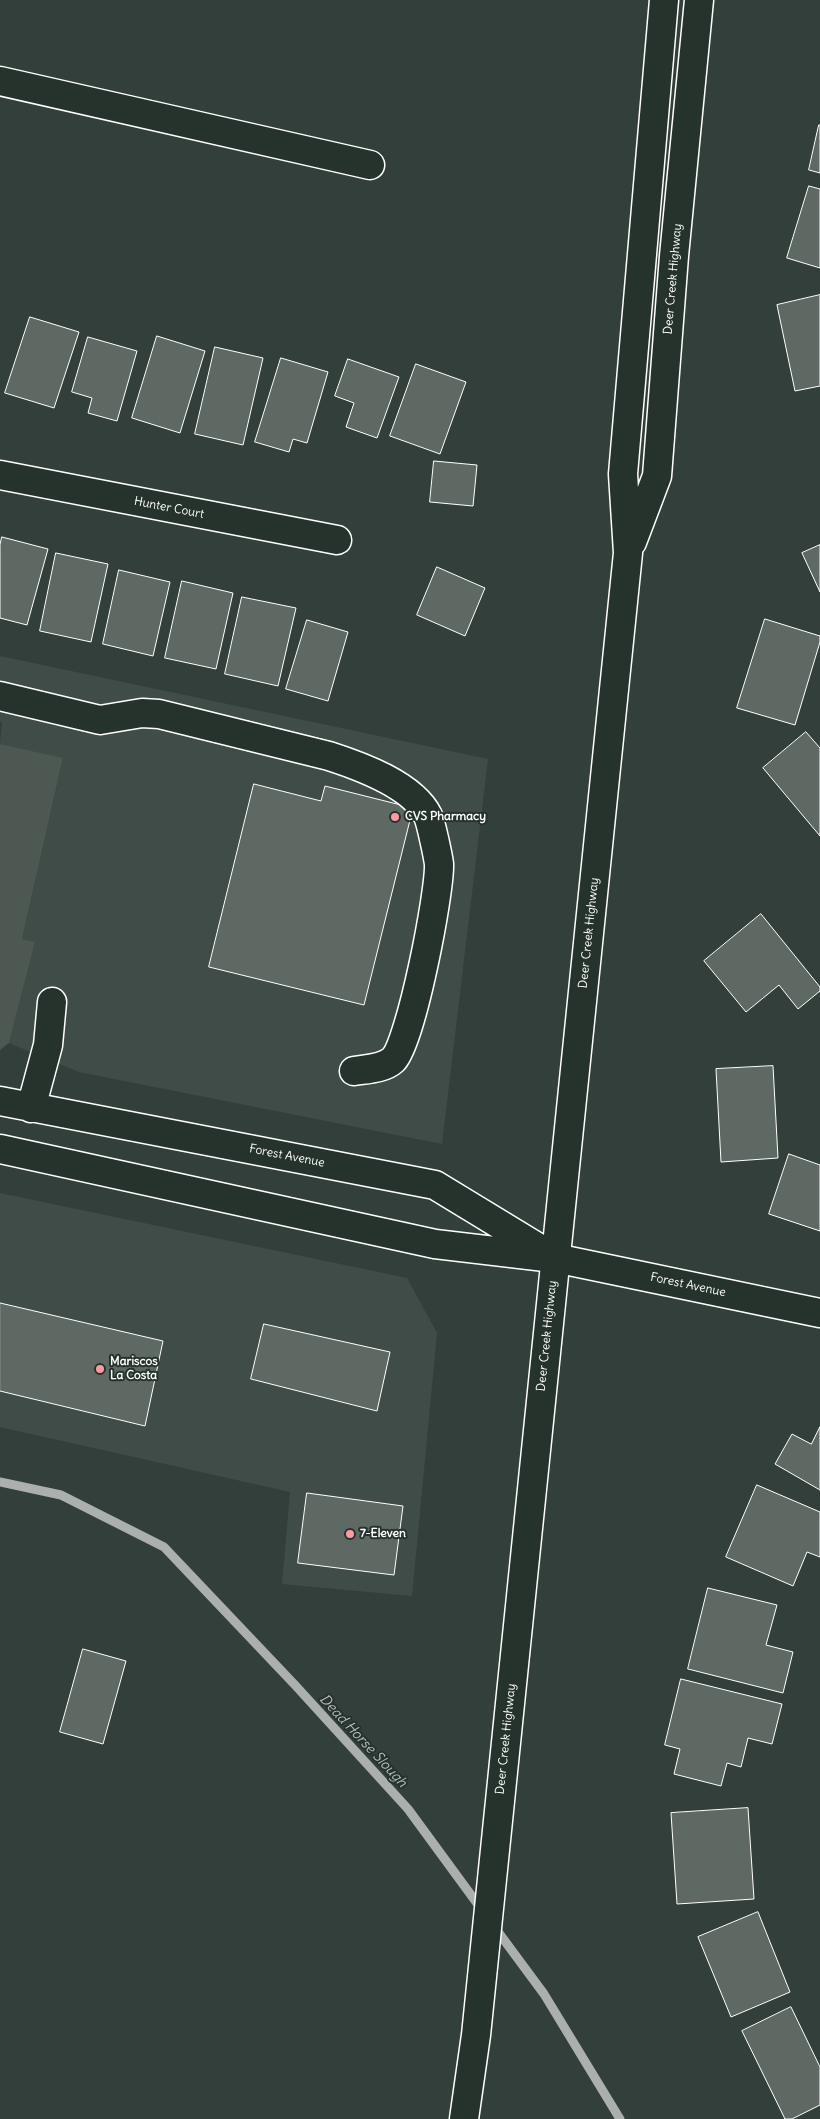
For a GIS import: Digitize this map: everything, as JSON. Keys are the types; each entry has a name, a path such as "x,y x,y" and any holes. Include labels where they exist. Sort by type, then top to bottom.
{"main road":[{"name":"Deer Creek Highway","path":"464,2119 476,2035 628,553 623,474 664,0"},
{"name":"Deer Creek Highway","path":"628,553 657,476 674,256 699,0"},
{"path":"0,81 370,165"},
{"name":"Hunter Court","path":"0,475 337,540"},
{"path":"0,696 100,720 142,713 159,714 352,763 376,774 412,796 428,816 439,864 428,944 404,1040 394,1060 376,1068 354,1071"},
{"path":"31,1108 48,1045 52,1002"},
{"name":"Forest Avenue","path":"0,1101 435,1185 556,1258"},
{"name":"Forest Avenue","path":"0,1149 435,1244 556,1258 820,1313"}],"shaded area":[{"path":"0,656 488,759 442,1144 79,1072 9,1043 35,942 22,939 63,759 0,744 2,722 0,721"},
{"path":"0,744 63,758 22,939 35,942 9,1043 0,1050"},
{"path":"0,1193 407,1278 437,1333 412,1596 282,1584 290,1492 0,1427"}],"building":[{"path":"820,125 820,173 809,170"},
{"path":"809,186 820,189 820,268 787,258"},
{"path":"820,295 820,386 795,391 777,305"},
{"path":"30,317 79,332 54,408 5,393"},
{"path":"157,336 205,351 180,433 132,418"},
{"path":"88,337 137,351 117,421 88,413 92,398 72,392"},
{"path":"215,347 263,358 243,445 195,434"},
{"path":"281,358 328,372 307,443 293,439 289,452 255,442"},
{"path":"348,359 399,377 377,438 346,427 354,403 335,396"},
{"path":"416,364 466,382 440,454 390,436"},
{"path":"434,461 477,465 473,506 430,502"},
{"path":"2,537 48,549 27,625 0,618 0,545"},
{"path":"820,545 820,592 802,553"},
{"path":"56,553 108,564 91,642 40,631"},
{"path":"437,567 485,588 465,636 417,615"},
{"path":"119,570 170,582 153,656 103,644"},
{"path":"182,581 233,593 216,669 165,658"},
{"path":"242,597 296,608 278,686 225,674"},
{"path":"765,619 820,636 820,642 795,725 737,708"},
{"path":"307,620 348,632 328,701 286,689"},
{"path":"806,732 820,748 820,836 763,768"},
{"name":"CVS Pharmacy","path":"254,784 321,801 325,786 413,808 364,1005 209,967"},
{"path":"761,914 820,987 820,991 798,1009 779,985 746,1012 704,961"},
{"path":"773,1066 778,1158 721,1162 716,1069"},
{"path":"789,1154 820,1165 820,1231 769,1214"},
{"path":"0,1303 163,1341 145,1426 0,1391"},
{"path":"264,1324 390,1352 377,1411 251,1379"},
{"path":"820,1427 820,1490 775,1464 792,1434 811,1444"},
{"path":"757,1485 820,1512 820,1557 807,1552 793,1586 726,1557"},
{"name":"7-Eleven","path":"307,1493 403,1506 394,1575 298,1563"},
{"path":"708,1588 777,1605 766,1645 793,1652 783,1693 688,1669"},
{"path":"83,1649 126,1661 103,1744 60,1732"},
{"path":"681,1679 782,1704 772,1744 748,1738 741,1767 727,1763 721,1786 674,1774 680,1749 665,1745"},
{"path":"748,1808 754,1899 677,1904 671,1813"},
{"path":"758,1912 790,1992 731,2017 698,1937"},
{"path":"791,2007 820,2067 820,2105 792,2119 785,2119 742,2031"}],"waterway":[{"name":"Dead Horse Slough","path":"0,1482 61,1495 164,1547 295,1685 408,1809 482,1910"},
{"name":"Dead Horse Slough","path":"493,1925 544,1994 620,2119"}],"place":[{"name":"CVS Pharmacy","path":"395,817"},
{"name":"Mariscos La Costa","path":"100,1369"},
{"name":"7-Eleven","path":"350,1534"}]}
